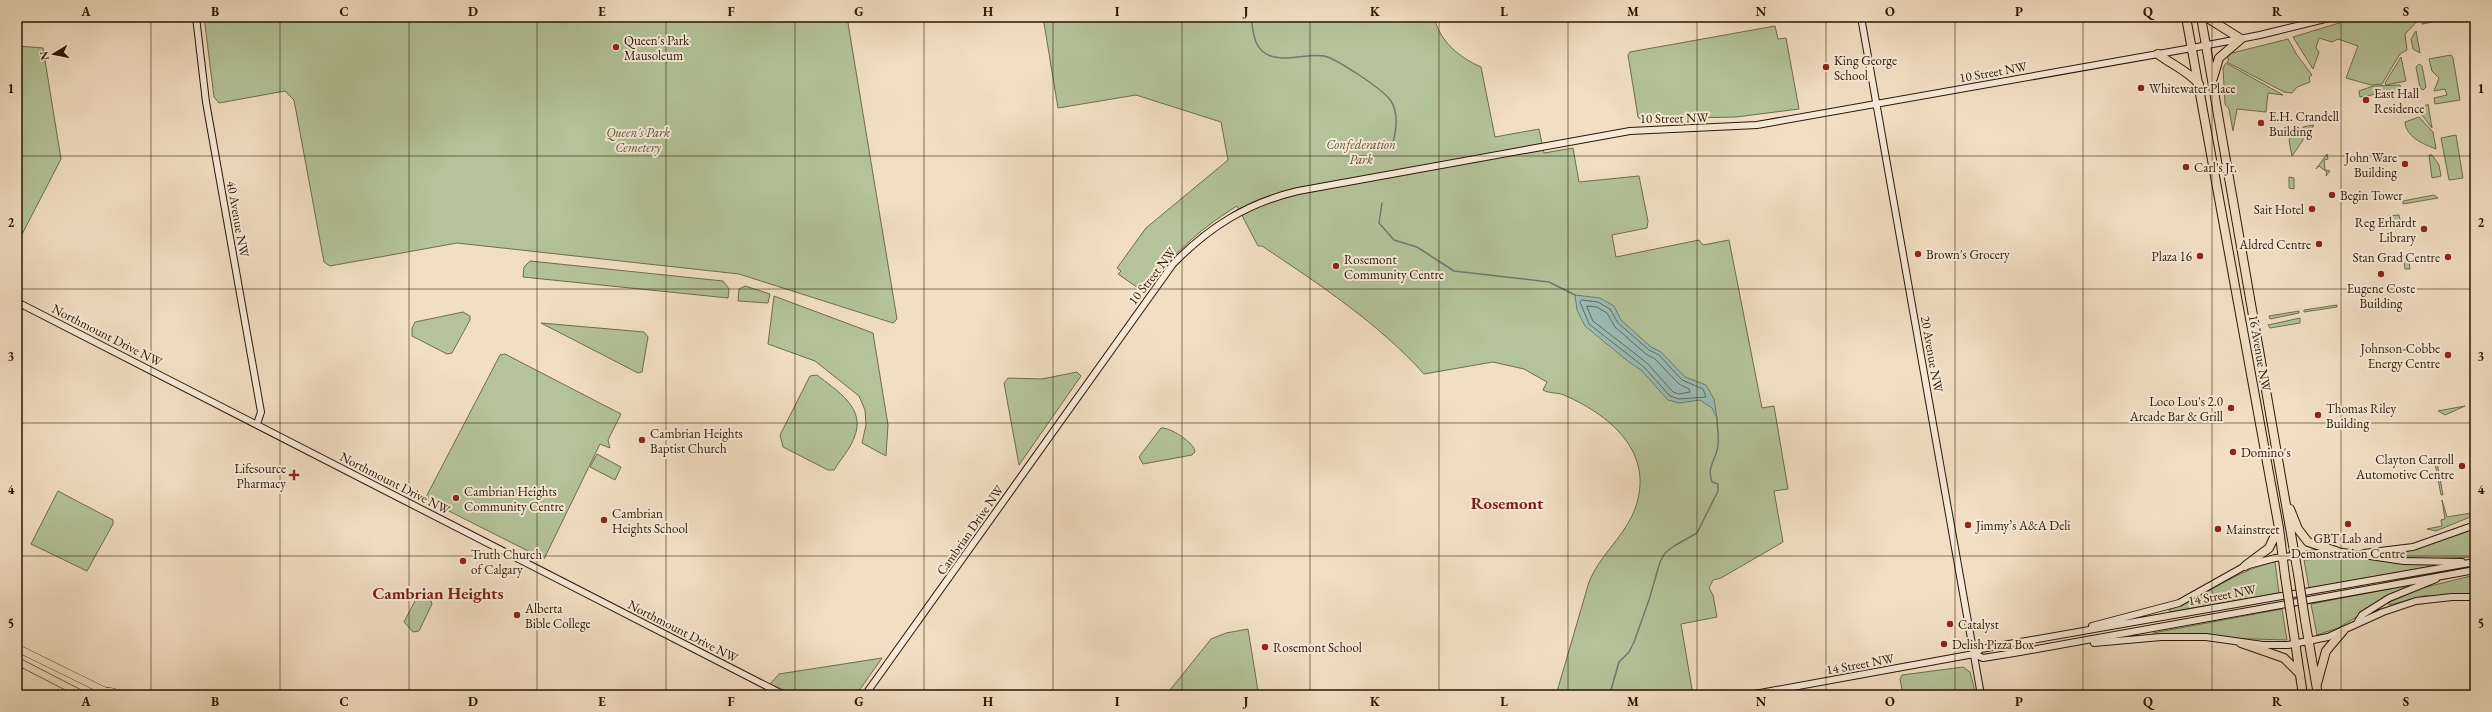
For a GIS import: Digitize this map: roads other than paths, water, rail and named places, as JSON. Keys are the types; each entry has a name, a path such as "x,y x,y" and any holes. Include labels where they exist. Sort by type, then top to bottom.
{"highway":[{"name":"16 Avenue NW","path":"2186,17 2279,528 2303,695"},
{"name":"16 Avenue NW","path":"2201,17 2288,505 2318,695"},
{"path":"2206,17 2241,39 2219,58 2212,83"},
{"path":"2158,54 2170,64 2187,72 2199,84"},
{"path":"2288,505 2295,516 2298,529 2308,542 2336,551"},
{"path":"2245,566 2269,548 2279,528"},
{"path":"2316,684 2326,651 2343,631"},
{"path":"2241,643 2284,658 2300,674"}],"main road":[{"path":"17,648 106,690 124,695"},
{"path":"17,661 83,695"},
{"path":"106,690 113,695"}],"street":[{"name":"40 Avenue NW","path":"196,17 205,96 261,412 257,424"},
{"name":"20 Avenue NW","path":"1861,17 1982,695"},
{"name":"10 Street NW","path":"1092,376 1160,281 1185,251 1230,216 1270,198 1298,191 1630,131 1670,128 1737,128 1877,105 2241,39 2333,17"},
{"name":"Northmount Drive NW","path":"17,302 784,695"},
{"name":"Cambrian Drive NW","path":"865,695 1092,376"},
{"path":"2358,554 2413,546 2474,525"},
{"path":"2067,634 2179,603 2245,566 2282,557 2336,551 2404,561 2467,563"},
{"name":"14 Street NW","path":"1749,695 1974,654 1981,649 2475,562"},
{"name":"14 Street NW","path":"1974,654 1983,658 2069,644 2475,570"},
{"path":"2357,623 2362,615 2389,598 2433,581 2440,576"},
{"path":"2069,644 2161,637 2206,637 2241,643 2275,645 2295,643 2310,641 2343,631 2357,623 2416,601 2452,596 2475,597"}],"water":[{"path":"1575,295 1600,298 1614,306 1621,320 1651,347 1661,352 1685,377 1706,385 1714,399 1717,418 1712,408 1700,400 1679,403 1668,400 1641,370 1585,326 1577,310"}],"waterway":[{"path":"1191,17 1199,17"},
{"path":"1251,17 1257,44 1262,51 1268,55 1283,58 1316,55 1330,58 1349,69 1387,96 1394,106 1396,117 1393,143"},
{"path":"1382,203 1379,223 1394,240 1417,247 1454,271 1549,282 1575,295"},
{"path":"1611,690 1619,662 1629,652 1634,642 1649,600 1660,562 1665,553 1697,533 1718,491 1718,484 1712,482 1710,476 1711,467 1718,445 1717,418"}],"place":[{"name":"Queen's Park Mausoleum","path":"616,47"},
{"name":"King George School","path":"1826,67"},
{"name":"Whitewater Place","path":"2141,88"},
{"name":"East Hall Residence","path":"2366,100"},
{"name":"E.H. Crandell Building","path":"2261,123"},
{"name":"John Ware Building","path":"2405,164"},
{"name":"Carl's Jr.","path":"2186,167"},
{"name":"Begin Tower","path":"2332,195"},
{"name":"Sait Hotel","path":"2312,209"},
{"name":"Reg Erhardt Library","path":"2424,229"},
{"name":"Aldred Centre","path":"2319,244"},
{"name":"Brown's Grocery","path":"1918,254"},
{"name":"Plaza 16","path":"2200,256"},
{"name":"Stan Grad Centre","path":"2448,257"},
{"name":"Rosemont Community Centre","path":"1336,266"},
{"name":"Eugene Coste Building","path":"2381,274"},
{"name":"Johnson-Cobbe Energy Centre","path":"2448,355"},
{"name":"Loco Lou's 2.0 Arcade Bar & Grill","path":"2231,408"},
{"name":"Thomas Riley Building","path":"2318,415"},
{"name":"Cambrian Heights Baptist Church","path":"642,440"},
{"name":"Domino's","path":"2233,452"},
{"name":"Clayton Carroll Automotive Centre","path":"2462,466"},
{"name":"Lifesource Pharmacy","path":"294,475"},
{"name":"Cambrian Heights Community Centre","path":"456,498"},
{"name":"Cambrian Heights School","path":"604,520"},
{"name":"GBT Lab and Demonstration Centre","path":"2348,524"},
{"name":"Jimmy’s A&A Deli","path":"1968,525"},
{"name":"Mainstreet","path":"2218,529"},
{"name":"Truth Church of Calgary","path":"463,561"},
{"name":"Alberta Bible College","path":"517,615"},
{"name":"Catalyst","path":"1950,624"},
{"name":"Delish Pizza Box","path":"1944,644"},
{"name":"Rosemont School","path":"1265,647"}],"district":[{"name":"Rosemont","path":"1507,503"},
{"name":"Cambrian Heights","path":"438,593"}],"park label":[{"name":"Queen's Park Cemetery","path":"638,140"},
{"name":"Confederation Park","path":"1361,152"}]}
